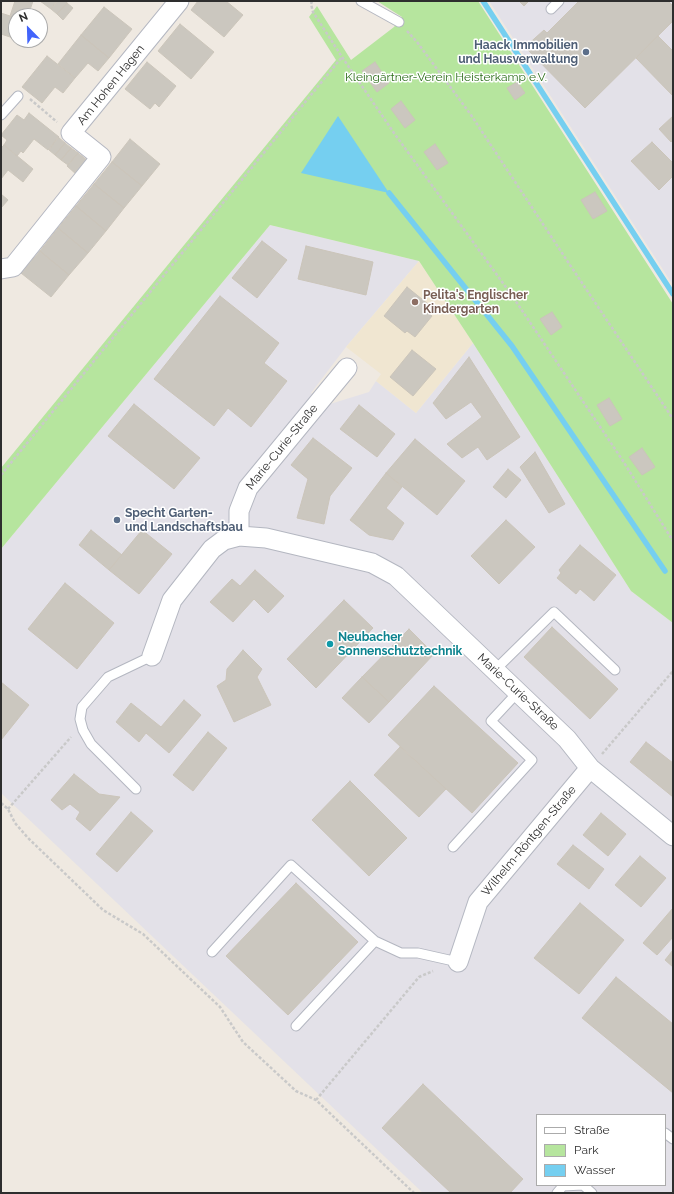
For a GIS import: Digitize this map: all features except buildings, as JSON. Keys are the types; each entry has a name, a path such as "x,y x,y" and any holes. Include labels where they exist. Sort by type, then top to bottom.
{"street":[{"name":"Am Hohen Hagen","path":"1,269 13,266 101,157 71,133 179,1"},
{"name":"Marie-Curie-Straße","path":"239,536 239,511 248,488 347,368"},
{"name":"Marie-Curie-Straße","path":"152,656 172,600 212,549 224,540 239,536 266,538 372,563 396,576 568,739 590,768 673,836"},
{"name":"Wilhelm-Röntgen-Straße","path":"458,962 478,902 590,768"}],"lane":[{"path":"361,1 399,22"},
{"path":"551,9 559,1"},
{"path":"1,115 18,96"},
{"path":"495,670 554,612 614,670"},
{"path":"136,789 91,744 83,730 80,719 82,707 108,677 152,656"},
{"path":"453,847 532,760 491,721 518,692"},
{"path":"212,952 291,866 375,941 401,953 418,953 458,962"},
{"path":"296,1026 375,941"},
{"path":"584,1186 592,1193"}],"path":[{"path":"312,1 312,12 342,57 394,133 513,297 623,461 673,541"},
{"path":"399,22 417,42 471,115 673,419"},
{"path":"1,475 342,57"},
{"path":"18,96 29,98 71,133"},
{"path":"590,768 673,671"},
{"path":"8,809 72,736 83,730"},
{"path":"1,803 8,809 15,823 28,838 103,910 143,934 220,1007 243,1042 296,1092 316,1100 414,1193"},
{"path":"316,1100 419,976 458,962"}],"shaded area":[{"path":"489,1 673,1 673,285 636,228"},
{"path":"270,225 419,261 346,347 311,393 327,405 369,392 376,381 416,413 473,343 631,591 673,623 673,1193 423,1193 1,793 1,549"},
{"name":"Pelita's Englischer Kindergarten","path":"419,261 473,343 416,413 376,381 381,374 346,347"}],"green space":[{"name":"Kleingärtner-Verein Heisterkamp e.V.","path":"377,1 478,1 673,304 673,623 631,591 419,261 270,225 1,549 1,468 336,60 309,17 317,6 351,60 394,27 402,17"}],"water":[{"path":"338,116 389,193 301,173"}],"waterway":[{"path":"483,1 673,294"},
{"path":"389,193 512,346 665,571"}],"place":[{"name":"Haack Immobilien und Hausverwaltung","path":"586,52"},
{"name":"Pelita's Englischer Kindergarten","path":"415,302"},
{"name":"Specht Garten- und Landschaftsbau","path":"117,520"},
{"name":"Neubacher Sonnenschutztechnik","path":"330,644"}]}
